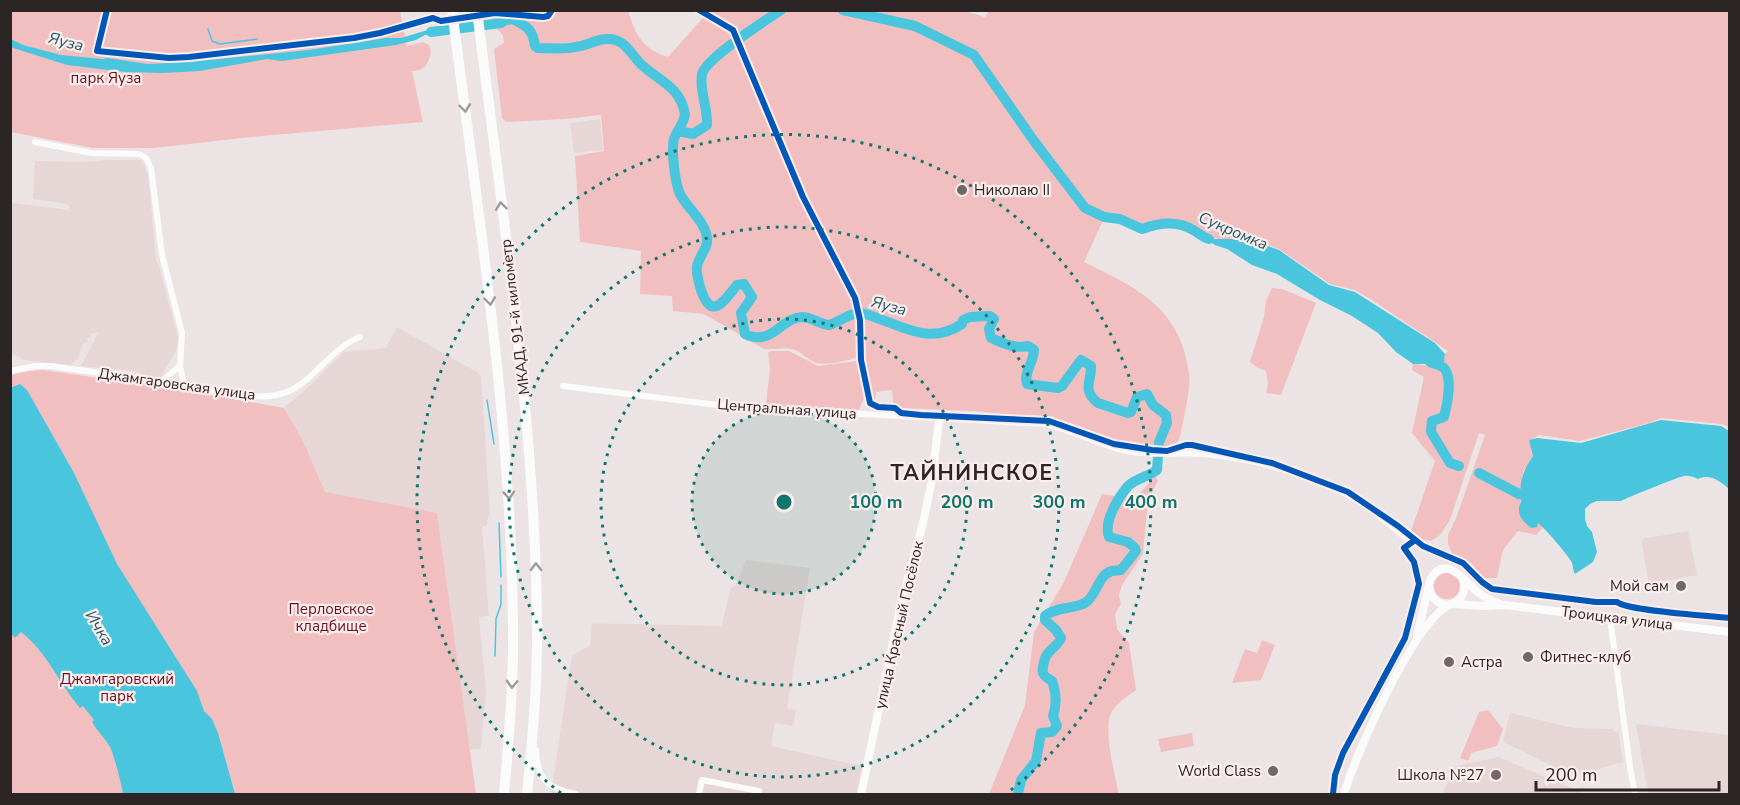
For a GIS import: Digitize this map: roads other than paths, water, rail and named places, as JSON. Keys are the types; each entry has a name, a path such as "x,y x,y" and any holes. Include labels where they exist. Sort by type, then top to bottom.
{"highway":[{"name":"МКАД, 91-й километр","path":"477,10 515,314 536,543 537,626 534,720 528,795"},
{"name":"МКАД, 91-й километр","path":"452,11 493,328 506,455 512,544 513,625 510,718 504,795"}],"street":[{"path":"35,142 91,153 139,154 146,158 151,168 162,255 182,333 180,366 184,385"},
{"name":"Джамгаровская улица","path":"10,371 50,366 161,381 250,397 285,393 298,386 351,340 360,337"},
{"path":"161,381 180,366"},
{"name":"Центральная улица","path":"563,386 734,407 1044,424 1068,430 1113,448 1150,454 1217,455 1269,466 1329,487 1361,503 1407,539"},
{"name":"улица Красный Посёлок","path":"861,795 901,604 932,480 939,420"},
{"path":"1416,640 1432,576 1440,570 1450,569 1458,573 1484,597 1504,605"},
{"path":"1344,795 1366,736 1416,640 1436,615 1460,599 1464,593 1463,578"},
{"path":"1429,588 1435,600 1442,604 1504,605"},
{"name":"Троицкая улица","path":"1504,605 1730,632"},
{"path":"1610,618 1635,795"},
{"path":"534,720 536,760 539,772 545,782 554,788 576,795"},
{"path":"699,795 702,780 759,791 758,795"}],"water":[{"path":"443,28 443,34 425,35 396,45 282,61 267,59 200,71 163,73 125,72 67,65 10,47 11,39 23,45 61,55 148,64 309,50 386,38 401,38 431,29"},
{"path":"1198,234 1213,239 1249,239 1279,250 1329,285 1355,292 1435,343 1445,354 1443,367 1440,370 1428,364 1413,364 1396,352 1378,333 1352,316 1277,274 1252,265"},
{"name":"Ичка","path":"20,384 27,390 74,473 117,564 197,691 204,711 212,719 235,794 123,794 112,751 92,722 94,720 83,706 80,708 46,658 30,640 21,632 15,638 11,633 10,388"},
{"path":"1661,420 1721,426 1729,431 1729,489 1711,478 1698,479 1686,476 1621,501 1597,501 1590,504 1585,509 1585,519 1592,532 1597,552 1593,562 1575,574 1569,558 1545,530 1538,523 1537,527 1531,528 1520,514 1521,481 1533,456 1529,440 1537,438 1581,443"}],"waterway":[{"name":"Сукромка","path":"678,131 693,134 707,125 701,80 706,67 737,40 781,10"},
{"name":"Сукромка","path":"843,10 915,26 974,55 1034,141 1085,208 1104,217 1120,219 1142,229 1161,224 1181,225 1209,239"},
{"name":"Яуза","path":"431,32 501,23 513,19 528,29 538,48 566,48 603,39 614,39 624,44 643,66 669,86 679,97 685,114 673,144 678,189 699,220 707,237 697,267 701,290 709,305 714,307 718,306 737,285 744,284 752,297 741,313 745,334 754,337 769,335 788,322 802,317 829,325 859,313 920,333 930,334 951,330 970,317 990,316 994,319 989,329 991,338 1004,344 1028,346 1034,350 1026,376 1027,384 1058,388 1062,386 1081,360 1091,366 1088,385 1090,394 1098,403 1128,413 1131,412 1137,397 1147,394 1153,405 1166,415 1167,423 1159,442 1157,470 1128,486 1116,503 1108,524 1109,537 1128,542 1136,551 1121,570 1112,571 1104,576 1085,603 1054,611 1045,616 1045,620 1061,638 1045,658 1043,669 1044,675 1052,681 1053,685 1055,694 1053,716 1057,726 1052,732 1041,733 1036,761 1021,780 1018,794"},
{"path":"208,29 212,41 220,44 257,39"},
{"name":"Сукромка","path":"1430,362 1444,368 1449,385 1444,417 1432,421 1431,432 1450,463 1459,466"},
{"path":"487,400 494,444"},
{"name":"Сукромка","path":"1479,473 1519,494 1533,492"},
{"path":"499,523 501,577"},
{"path":"495,656 496,619 501,604 501,585"}],"place":[{"name":"Николаю II","path":"962,190"},
{"name":"Мой сам","path":"1681,586"},
{"name":"Фитнес-клуб","path":"1528,657"},
{"name":"Астра","path":"1449,662"},
{"name":"World Class","path":"1273,771"},
{"name":"Школа №27","path":"1496,775"}],"district":[{"name":"ТАЙНИНСКОЕ","path":"972,473"}],"park label":[{"name":"парк Яуза","path":"106,78"},
{"name":"Перловское кладбище","path":"331,618"},
{"name":"Джамгаровский парк","path":"117,688"}]}
